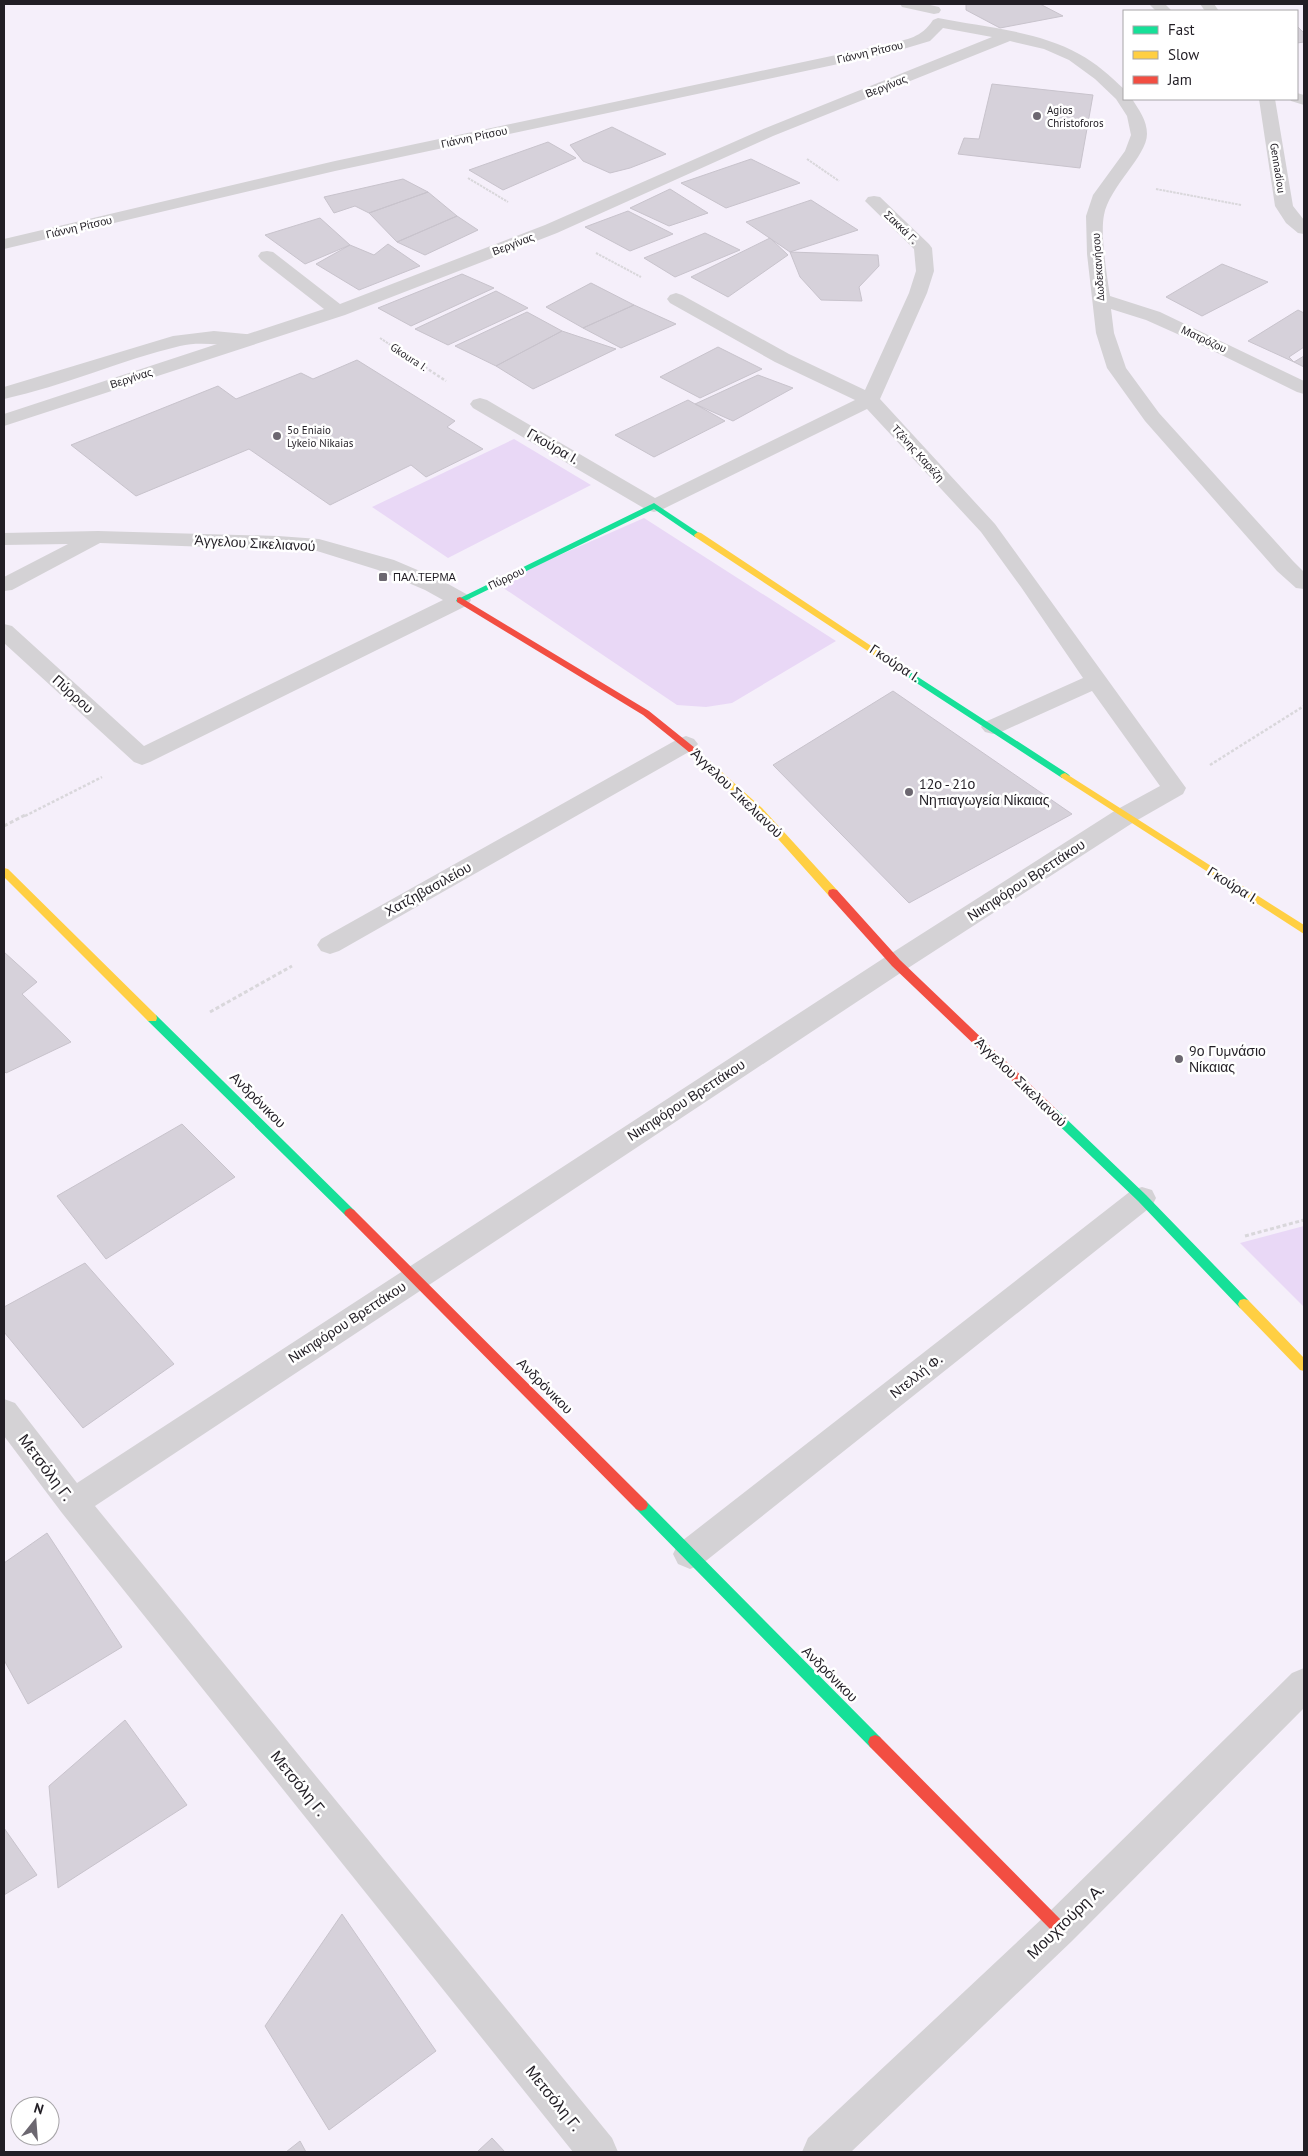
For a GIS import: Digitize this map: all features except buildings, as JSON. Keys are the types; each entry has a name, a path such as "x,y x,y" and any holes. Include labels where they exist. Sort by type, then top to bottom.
{"street":[{"name":"Δωδεκανήσου","path":"907,4 1049,46 1074,57 1102,76 1123,98"},
{"name":"Γιάννη Ρίτσου","path":"4,244 335,166 890,48 926,37 935,31 935,12"},
{"name":"Βεργίνας","path":"4,420 338,310 552,229 768,133 1010,36"},
{"name":"Δωδεκανήσου","path":"1125,100 1135,116 1138,134 1133,151 1102,195 1096,216 1096,254 1100,299 1105,333 1117,368 1152,417 1285,566 1304,583"},
{"name":"Gennadiou","path":"1267,100 1284,206 1292,219 1304,229"},
{"name":"Σακκά Γ.","path":"870,400 918,293 925,271 923,248 874,201"},
{"path":"267,256 338,310"},
{"name":"Τζένης Καρέζη","path":"676,299 782,358 870,400 988,528 1174,788"},
{"name":"Ματρόζου","path":"1100,299 1153,316 1192,333 1304,388"},
{"path":"4,393 180,340 214,337 250,339"},
{"name":"Πύρρου","path":"4,631 142,757 870,400"},
{"name":"Γκούρα Ι.","path":"480,404 654,506 1125,816 1304,930"},
{"path":"4,585 98,537"},
{"name":"Άγγελου Σικελιανού","path":"4,539 98,537 278,542 318,545 386,565 433,584 646,713 686,744 758,810 896,963 1142,1198 1191,1251 1304,1366"},
{"path":"993,728 1096,681"},
{"name":"Χατζηβασιλείου","path":"330,945 686,744"},
{"name":"Νικηφόρου Βρεττάκου","path":"72,1503 415,1276 896,963 1125,816 1174,788"},
{"name":"Ανδρόνικου","path":"4,871 415,1276 1059,1928"},
{"name":"Ντελλή Φ.","path":"690,1554 1142,1198"},
{"name":"Μετσόλη Γ.","path":"4,1412 72,1503 598,2152"},
{"name":"Μουχτούρη Α.","path":"822,2152 1059,1928 1304,1684"}],"path":[{"name":"Σακκά Γ.","path":"768,133 829,175 874,201"},
{"path":"1111,180 1255,208 1284,206"},
{"name":"Gkoura I.","path":"338,310 480,404"},
{"path":"1174,788 1304,706"},
{"path":"4,826 142,757"},
{"path":"171,1034 330,945"},
{"path":"1191,1251 1304,1220"}],"shaded area":[{"path":"514,439 591,485 448,558 372,507"},
{"path":"644,518 836,641 732,703 706,707 677,705 496,583"},
{"path":"1304,1226 1304,1307 1240,1243"}],"traffic: fast":[{"path":"460,600 654,506 698,535"},
{"path":"901,669 1065,776"},
{"path":"152,1018 350,1213"},
{"path":"1052,1112 1142,1198 1244,1304"},
{"path":"641,1505 875,1742"}],"traffic: slow":[{"path":"698,535 901,669"},
{"path":"692,750 758,810 833,893"},
{"path":"1065,776 1304,930"},
{"path":"4,871 152,1018"},
{"path":"1244,1304 1304,1366"}],"traffic: jam":[{"path":"460,600 646,713 692,750"},
{"path":"833,893 896,963 1052,1112"},
{"path":"350,1213 641,1505"},
{"path":"875,1742 1059,1928"}],"place":[{"name":"Agios Christoforos","path":"1037,116"},
{"name":"5o Eniaio Lykeio Nikaias","path":"277,436"},
{"name":"ΠΑΛ.ΤΕΡΜΑ","path":"383,577"},
{"name":"12ο - 21ο Νηπιαγωγεία Νίκαιας","path":"909,792"},
{"name":"9ο Γυμνάσιο Νίκαιας","path":"1179,1059"}]}
